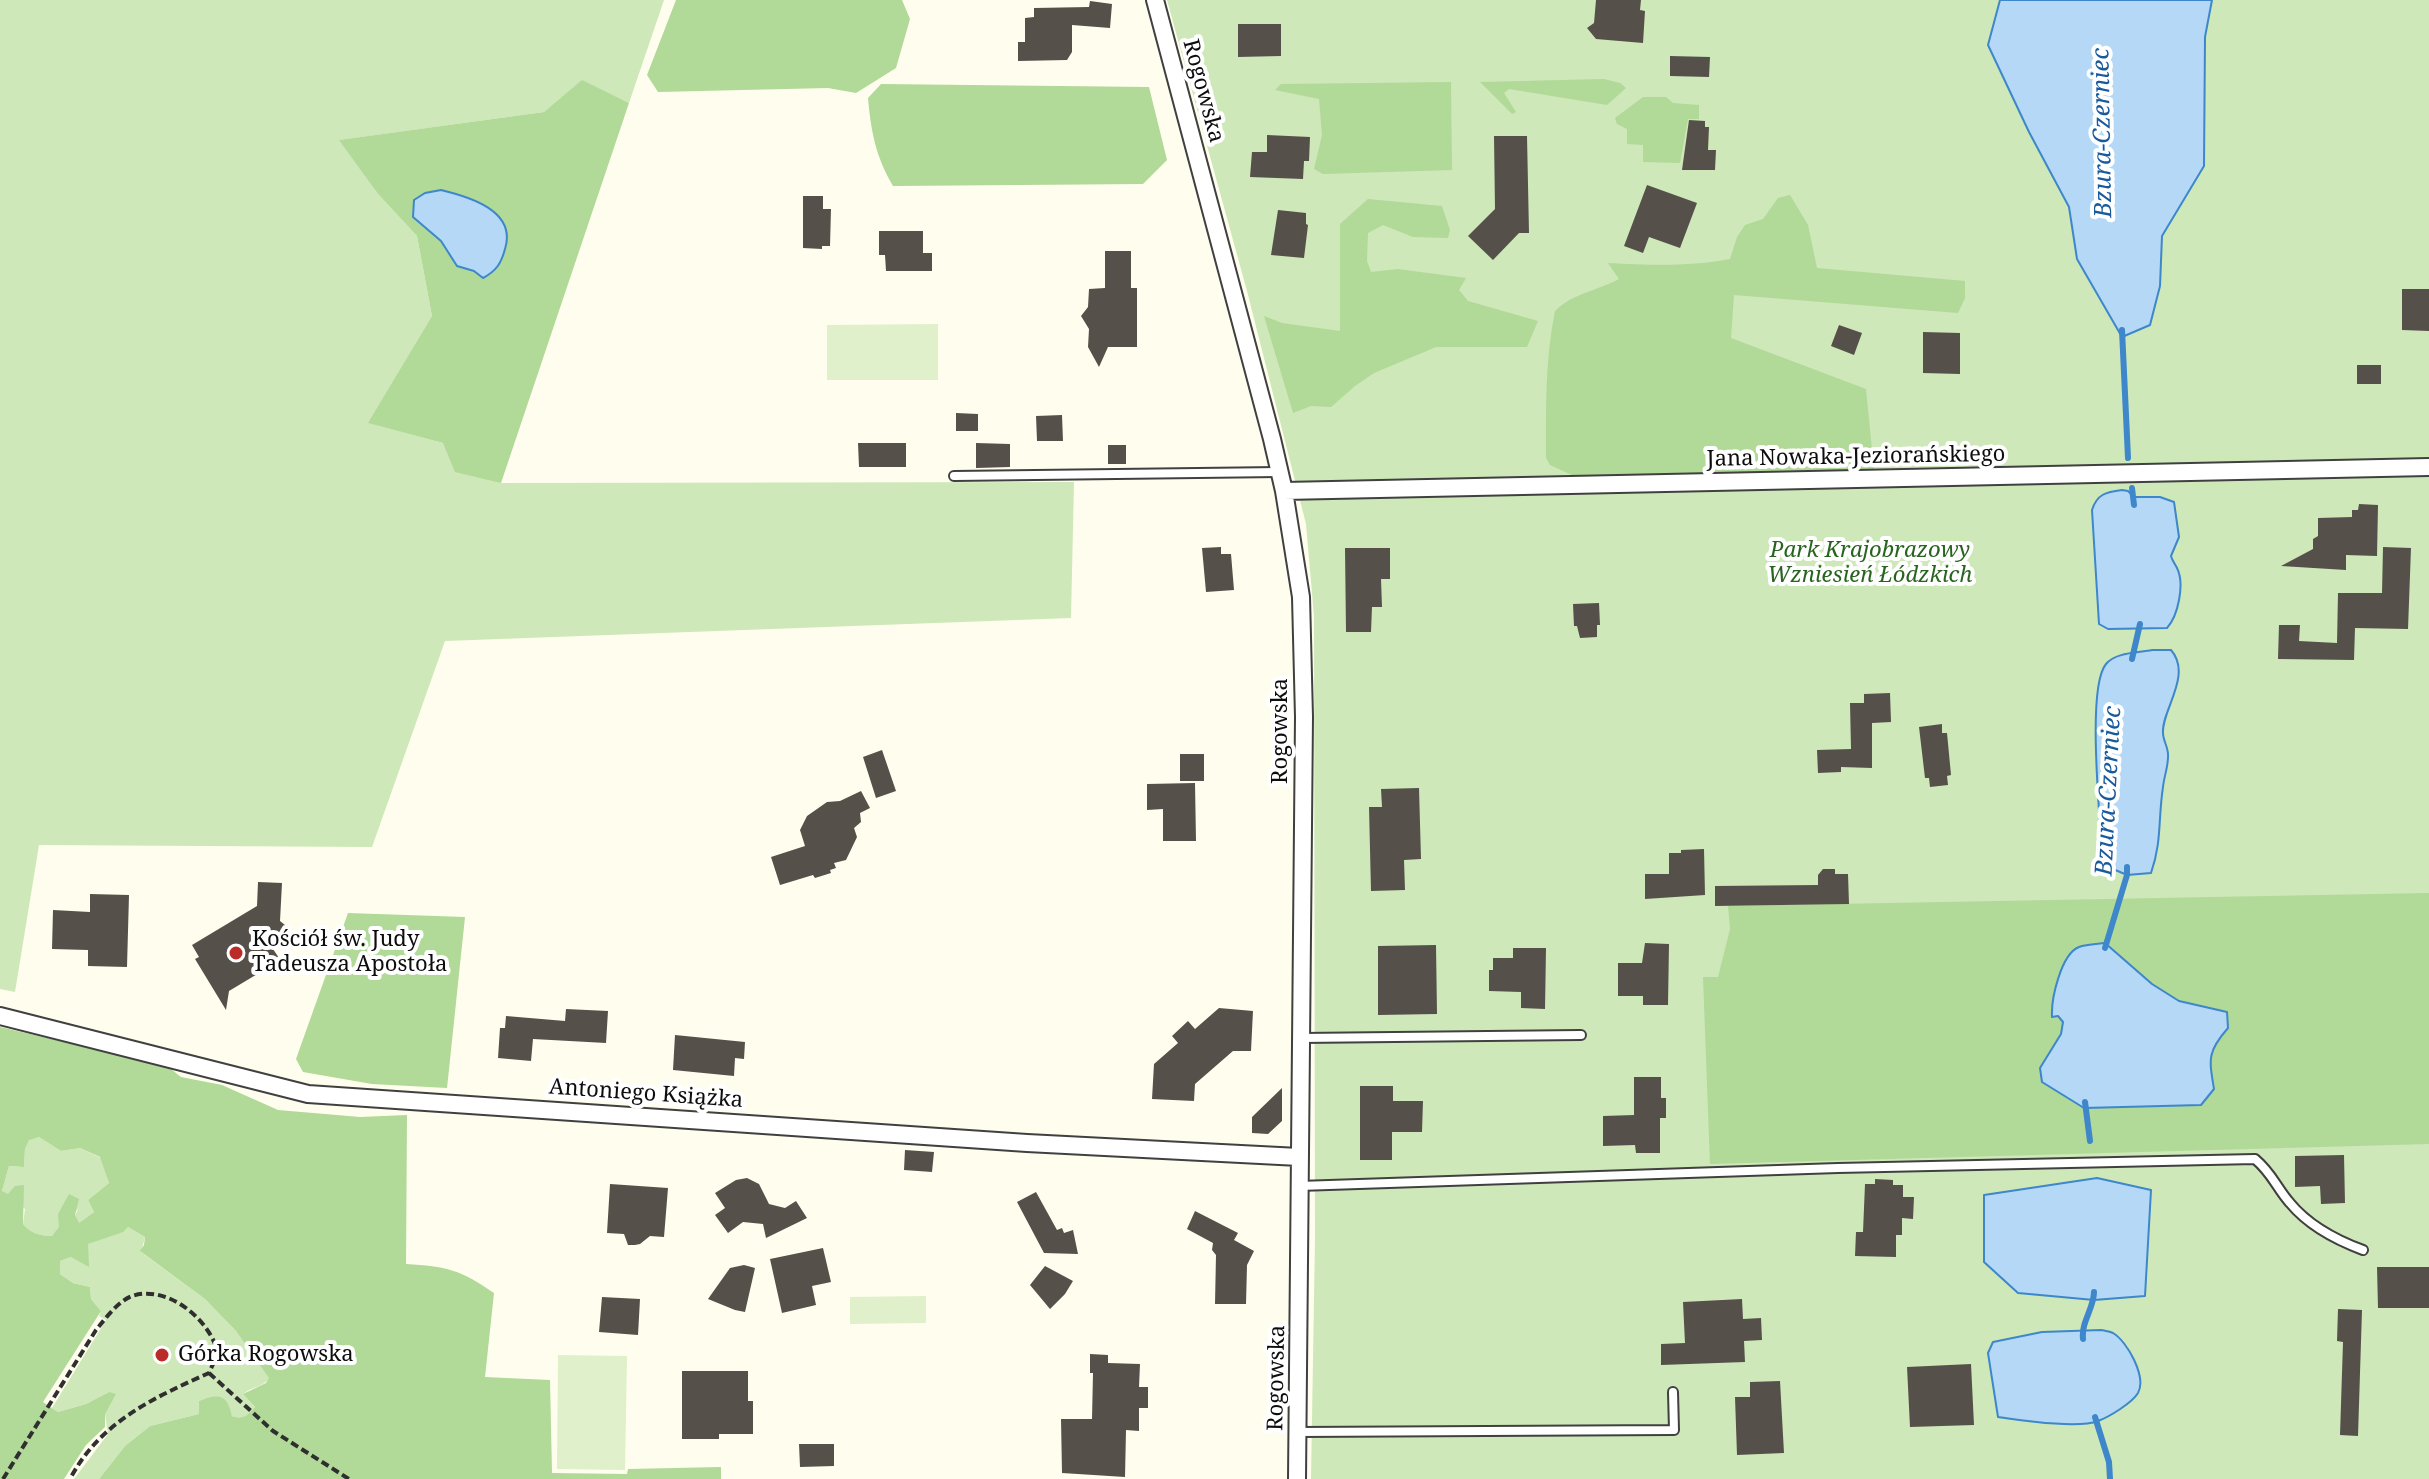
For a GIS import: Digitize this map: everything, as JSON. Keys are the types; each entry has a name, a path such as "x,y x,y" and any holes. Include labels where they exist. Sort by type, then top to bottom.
{"street":[{"name":"Rogowska","path":"1155,0 1219,230 1280,472 1301,597 1304,690 1297,1479"},
{"name":"Jana Nowaka-Jeziorańskiego","path":"1284,491 2429,467"},
{"name":"Antoniego Książka","path":"0,1016 308,1094 1027,1143 1299,1157"}],"lane":[{"path":"954,476 1280,472"},
{"path":"1300,1038 1581,1035"},
{"path":"1299,1186 1838,1168 2255,1159 2269,1170 2289,1202 2315,1226 2341,1242 2363,1250"},
{"path":"1298,1432 1674,1430 1673,1392"}],"path":[{"path":"3,1479 96,1330 112,1310 130,1297 142,1294 163,1297 190,1311 216,1346 217,1360 209,1373 153,1397 111,1426 81,1458 70,1479"},
{"path":"209,1373 273,1431 349,1479"}],"green space":[{"path":"0,0 664,0 629,103 582,81 544,112 340,140 378,194 417,236 432,316 369,423 443,443 501,483 1074,482 1071,618 445,641 372,847 39,845 15,992 0,989"},
{"path":"676,0 902,0 910,19 896,68 856,93 828,88 658,92 647,75"},
{"name":"Park Krajobrazowy Wzniesień Łódzkich","path":"1167,0 2429,0 2429,1479 1311,1479 1315,1239 1314,616 1306,524 1247,291"},
{"path":"1604,79 1626,88 1607,105 1509,89 1504,93 1516,112 1512,114 1480,82"},
{"path":"582,80 629,103 501,483 455,472 443,443 368,423 432,316 417,236 378,194 339,140 544,112"},
{"path":"1451,82 1452,170 1323,174 1314,169 1322,135 1319,99 1275,90 1281,84"},
{"path":"881,84 1149,87 1167,160 1143,184 893,186 878,154 869,110 868,98"},
{"path":"1643,97 1666,97 1673,103 1699,105 1699,119 1688,119 1680,163 1643,162 1643,145 1627,144 1627,129 1617,124 1615,118"},
{"path":"1790,195 1808,225 1817,268 1965,281 1965,298 1958,313 1734,295 1731,338 1866,389 1874,470 1574,476 1550,465 1546,458 1547,384 1555,311 1577,296 1619,279 1608,263 1654,265 1730,259 1737,237 1745,225 1763,219 1778,198"},
{"path":"1368,199 1442,206 1450,230 1448,238 1413,237 1383,225 1368,233 1367,261 1371,272 1398,269 1466,278 1459,290 1468,301 1538,321 1527,347 1436,347 1374,373 1331,407 1311,406 1293,413 1264,316 1282,323 1340,331 1340,224"},
{"path":"938,324 938,380 827,380 827,325"},
{"path":"2429,893 2429,1144 1710,1164 1703,977 1718,977 1730,929 1728,906"},
{"path":"348,913 465,917 447,1088 372,1084 303,1072 296,1059"},
{"path":"0,1027 167,1066 181,1077 222,1085 278,1110 360,1117 407,1115 406,1264 453,1271 494,1293 485,1377 550,1380 552,1473 627,1474 628,1469 721,1467 721,1479 99,1479 125,1446 150,1426 199,1414 199,1401 222,1397 232,1416 245,1416 255,1407 243,1394 266,1383 269,1378 236,1331 205,1299 140,1251 145,1237 128,1227 123,1232 88,1244 89,1267 71,1257 60,1261 60,1274 73,1283 90,1287 91,1299 101,1311 43,1402 58,1412 86,1404 109,1392 116,1394 105,1414 105,1427 86,1445 64,1479 0,1479","holes":["39,1137 61,1151 80,1148 100,1157 109,1183 88,1200 94,1212 79,1223 75,1215 79,1199 69,1194 58,1214 59,1227 52,1236 40,1235 23,1224 24,1185 15,1186 8,1194 2,1191 9,1166 24,1167 29,1140"]},
{"path":"39,1137 61,1151 80,1148 101,1158 109,1183 88,1200 94,1212 78,1224 75,1215 79,1208 52,1236 26,1227 23,1224 25,1209 2,1191 9,1166 24,1167 29,1139"},
{"path":"128,1227 145,1237 141,1252 205,1299 236,1331 270,1378 243,1394 255,1407 245,1416 232,1416 222,1398 206,1398 199,1401 199,1414 150,1426 125,1446 99,1479 74,1479 108,1434 105,1414 109,1392 86,1404 58,1412 52,1408 106,1320 99,1316 101,1311 91,1299 90,1287 73,1283 60,1274 60,1261 71,1257 88,1261 88,1244"},
{"path":"926,1296 926,1323 850,1324 850,1297"},
{"path":"558,1355 627,1356 625,1470 557,1469"}],"water":[{"path":"2000,0 2212,0 2205,37 2204,166 2162,236 2160,286 2150,325 2122,337 2077,259 2069,207 1988,45"},
{"path":"441,190 488,208 498,215 504,225 507,236 502,259 495,270 483,278 474,271 457,266 441,241 413,217 414,200 425,193"},
{"path":"2122,490 2134,497 2160,497 2174,502 2179,537 2171,556 2179,575 2180,591 2174,616 2167,628 2108,629 2099,624 2092,510 2103,495"},
{"path":"2152,650 2171,650 2177,660 2178,681 2164,724 2168,761 2154,862 2151,873 2127,875 2106,866 2102,859 2096,757 2097,700 2100,678 2110,660"},
{"path":"2105,943 2152,984 2179,1001 2227,1012 2228,1028 2216,1043 2211,1056 2214,1089 2201,1105 2084,1108 2042,1082 2040,1068 2061,1034 2063,1022 2058,1016 2052,1017 2052,1009 2062,967 2079,947"},
{"path":"2097,1178 2151,1190 2145,1296 2094,1300 2018,1293 1984,1262 1984,1195"},
{"path":"2101,1330 2118,1337 2138,1369 2140,1386 2131,1401 2108,1416 2089,1423 2049,1423 1998,1417 1988,1353 1993,1342 2042,1332"}],"building":[{"path":"1596,0 1641,0 1640,10 1645,11 1643,43 1596,39 1587,28 1594,23"},
{"path":"1090,1 1112,4 1110,28 1072,25 1072,52 1067,60 1018,61 1018,42 1025,42 1025,18 1034,17 1034,8 1089,7"},
{"path":"1238,24 1281,24 1281,56 1238,57"},
{"path":"1670,56 1710,57 1709,77 1670,76"},
{"path":"1689,120 1705,121 1705,127 1709,127 1708,150 1716,150 1715,170 1682,170"},
{"path":"1267,135 1310,137 1309,161 1304,161 1303,179 1250,177 1252,152 1267,152"},
{"path":"1494,136 1527,136 1529,233 1519,233 1493,260 1468,236 1495,209"},
{"path":"1647,185 1697,203 1680,248 1649,237 1643,253 1624,246"},
{"path":"803,196 823,196 823,209 831,209 830,246 822,246 822,249 803,248"},
{"path":"1278,210 1306,213 1308,225 1304,258 1271,255"},
{"path":"879,231 923,231 923,253 932,253 932,271 886,271 885,255 879,255"},
{"path":"1105,251 1131,251 1131,288 1137,288 1137,347 1108,347 1099,367 1088,347 1089,329 1081,316 1088,307 1089,289 1105,288"},
{"path":"2402,289 2429,289 2429,331 2402,330"},
{"path":"1839,325 1862,333 1854,355 1831,346"},
{"path":"1923,332 1960,333 1960,374 1923,373"},
{"path":"2357,365 2381,365 2381,384 2357,384"},
{"path":"956,413 978,414 978,431 956,431"},
{"path":"1062,415 1063,441 1037,441 1036,416"},
{"path":"858,443 906,443 906,467 859,467"},
{"path":"976,443 1010,444 1010,467 976,468"},
{"path":"1108,445 1126,445 1126,464 1108,464"},
{"path":"2359,504 2378,505 2377,556 2346,555 2346,570 2281,566 2313,549 2313,539 2318,536 2318,518 2352,517 2352,510 2358,510"},
{"path":"1221,547 1221,554 1231,554 1234,590 1206,592 1202,548"},
{"path":"2383,547 2411,548 2408,629 2355,628 2354,660 2278,659 2279,625 2300,625 2299,641 2337,643 2338,593 2382,593"},
{"path":"1345,548 1390,548 1390,579 1381,579 1382,607 1372,607 1371,632 1346,632"},
{"path":"1599,603 1597,637 1580,638 1577,626 1574,626 1573,604"},
{"path":"1890,693 1891,722 1872,723 1872,768 1841,767 1841,772 1818,773 1817,750 1851,749 1850,703 1864,703 1864,694"},
{"path":"1942,724 1942,733 1947,733 1951,775 1947,776 1948,785 1930,787 1929,778 1925,778 1919,727"},
{"path":"882,750 896,791 876,798 863,757"},
{"path":"1180,754 1204,754 1204,781 1180,781"},
{"path":"1195,783 1196,841 1163,841 1163,809 1147,810 1147,784"},
{"path":"1419,788 1421,859 1404,860 1405,890 1371,891 1369,807 1382,807 1381,789"},
{"path":"861,791 870,808 860,813 861,822 854,828 857,837 846,860 834,863 836,868 830,870 831,873 780,885 771,857 805,846 800,830 807,816 827,802 840,801"},
{"path":"1704,849 1705,895 1645,899 1645,874 1669,874 1669,853"},
{"path":"1823,869 1835,869 1835,874 1848,874 1849,904 1715,906 1715,886 1818,885 1818,875"},
{"name":"Kościół św. Judy Tadeusza Apostoła","path":"258,882 282,883 280,921 285,925 282,935 286,941 273,949 279,958 268,964 269,967 229,991 226,1010 195,959 199,957 192,945 257,906"},
{"path":"90,894 129,895 127,967 88,966 88,950 52,949 53,910 90,912"},
{"path":"1645,943 1669,944 1668,1005 1643,1005 1643,996 1618,996 1618,963 1642,963"},
{"path":"1436,945 1437,1014 1378,1015 1378,946"},
{"path":"1513,948 1546,948 1545,1009 1521,1008 1521,992 1489,991 1489,970 1493,970 1493,958 1513,958"},
{"path":"1219,1008 1253,1011 1251,1051 1233,1051 1195,1084 1194,1101 1152,1099 1154,1064 1178,1043 1172,1036 1188,1021 1195,1029"},
{"path":"566,1009 608,1011 606,1043 533,1039 531,1061 498,1058 500,1028 505,1028 506,1016 565,1021"},
{"path":"675,1035 745,1042 744,1059 735,1058 734,1076 673,1070"},
{"path":"1634,1077 1661,1077 1661,1098 1666,1098 1666,1118 1660,1118 1660,1153 1636,1153 1635,1145 1603,1146 1603,1116 1634,1115"},
{"path":"1360,1086 1393,1086 1393,1101 1423,1101 1422,1132 1392,1132 1392,1160 1360,1160"},
{"path":"1282,1088 1282,1121 1268,1134 1252,1133 1252,1117"},
{"path":"905,1150 934,1152 932,1172 904,1170"},
{"path":"2344,1155 2345,1203 2321,1204 2320,1186 2295,1187 2295,1156"},
{"path":"747,1178 759,1184 769,1204 785,1208 796,1201 807,1218 766,1238 763,1224 743,1222 728,1233 715,1215 725,1208 715,1193 736,1180"},
{"path":"1875,1179 1893,1180 1893,1185 1903,1185 1903,1197 1914,1197 1913,1219 1902,1218 1902,1235 1896,1235 1896,1257 1855,1256 1856,1232 1863,1232 1865,1184 1875,1184"},
{"path":"610,1184 668,1188 664,1237 650,1236 640,1244 628,1245 624,1234 607,1233"},
{"path":"1036,1192 1057,1230 1062,1228 1064,1233 1073,1230 1078,1254 1044,1253 1017,1202"},
{"path":"1195,1211 1238,1233 1234,1240 1254,1251 1247,1265 1246,1304 1215,1304 1216,1255 1212,1250 1213,1243 1187,1229"},
{"path":"823,1248 831,1282 812,1286 816,1305 782,1313 770,1259"},
{"path":"744,1265 755,1268 745,1312 708,1299 730,1268"},
{"path":"1045,1266 1073,1281 1050,1309 1030,1285"},
{"path":"2377,1267 2429,1267 2429,1308 2378,1308"},
{"path":"602,1297 640,1299 638,1335 599,1332"},
{"path":"1742,1299 1743,1319 1761,1318 1762,1340 1744,1341 1745,1362 1661,1365 1661,1344 1685,1343 1683,1302"},
{"path":"2338,1309 2362,1310 2358,1436 2340,1435 2343,1342 2337,1341"},
{"path":"1090,1354 1108,1355 1108,1363 1140,1364 1139,1387 1148,1387 1148,1408 1139,1408 1139,1431 1126,1430 1125,1477 1062,1473 1061,1419 1092,1419 1093,1373 1090,1373"},
{"path":"1971,1364 1974,1425 1910,1427 1907,1367"},
{"path":"682,1371 748,1371 748,1401 753,1401 753,1434 719,1434 719,1439 682,1439"},
{"path":"1780,1381 1784,1453 1737,1455 1735,1397 1750,1397 1750,1382"},
{"path":"799,1444 834,1444 834,1466 800,1467"}],"waterway":[{"name":"Bzura-Czerniec","path":"2122,330 2128,458"},
{"name":"Bzura-Czerniec","path":"2132,488 2134,505"},
{"name":"Bzura-Czerniec","path":"2132,659 2140,624"},
{"name":"Bzura-Czerniec","path":"2105,948 2127,867"},
{"name":"Bzura-Czerniec","path":"2085,1102 2090,1141"},
{"name":"Bzura-Czerniec","path":"2083,1339 2094,1292"},
{"name":"Bzura-Czerniec","path":"2095,1417 2109,1462 2110,1479"}],"place":[{"name":"Kościół św. Judy Tadeusza Apostoła","path":"236,953"},
{"name":"Górka Rogowska","path":"162,1355"}]}
